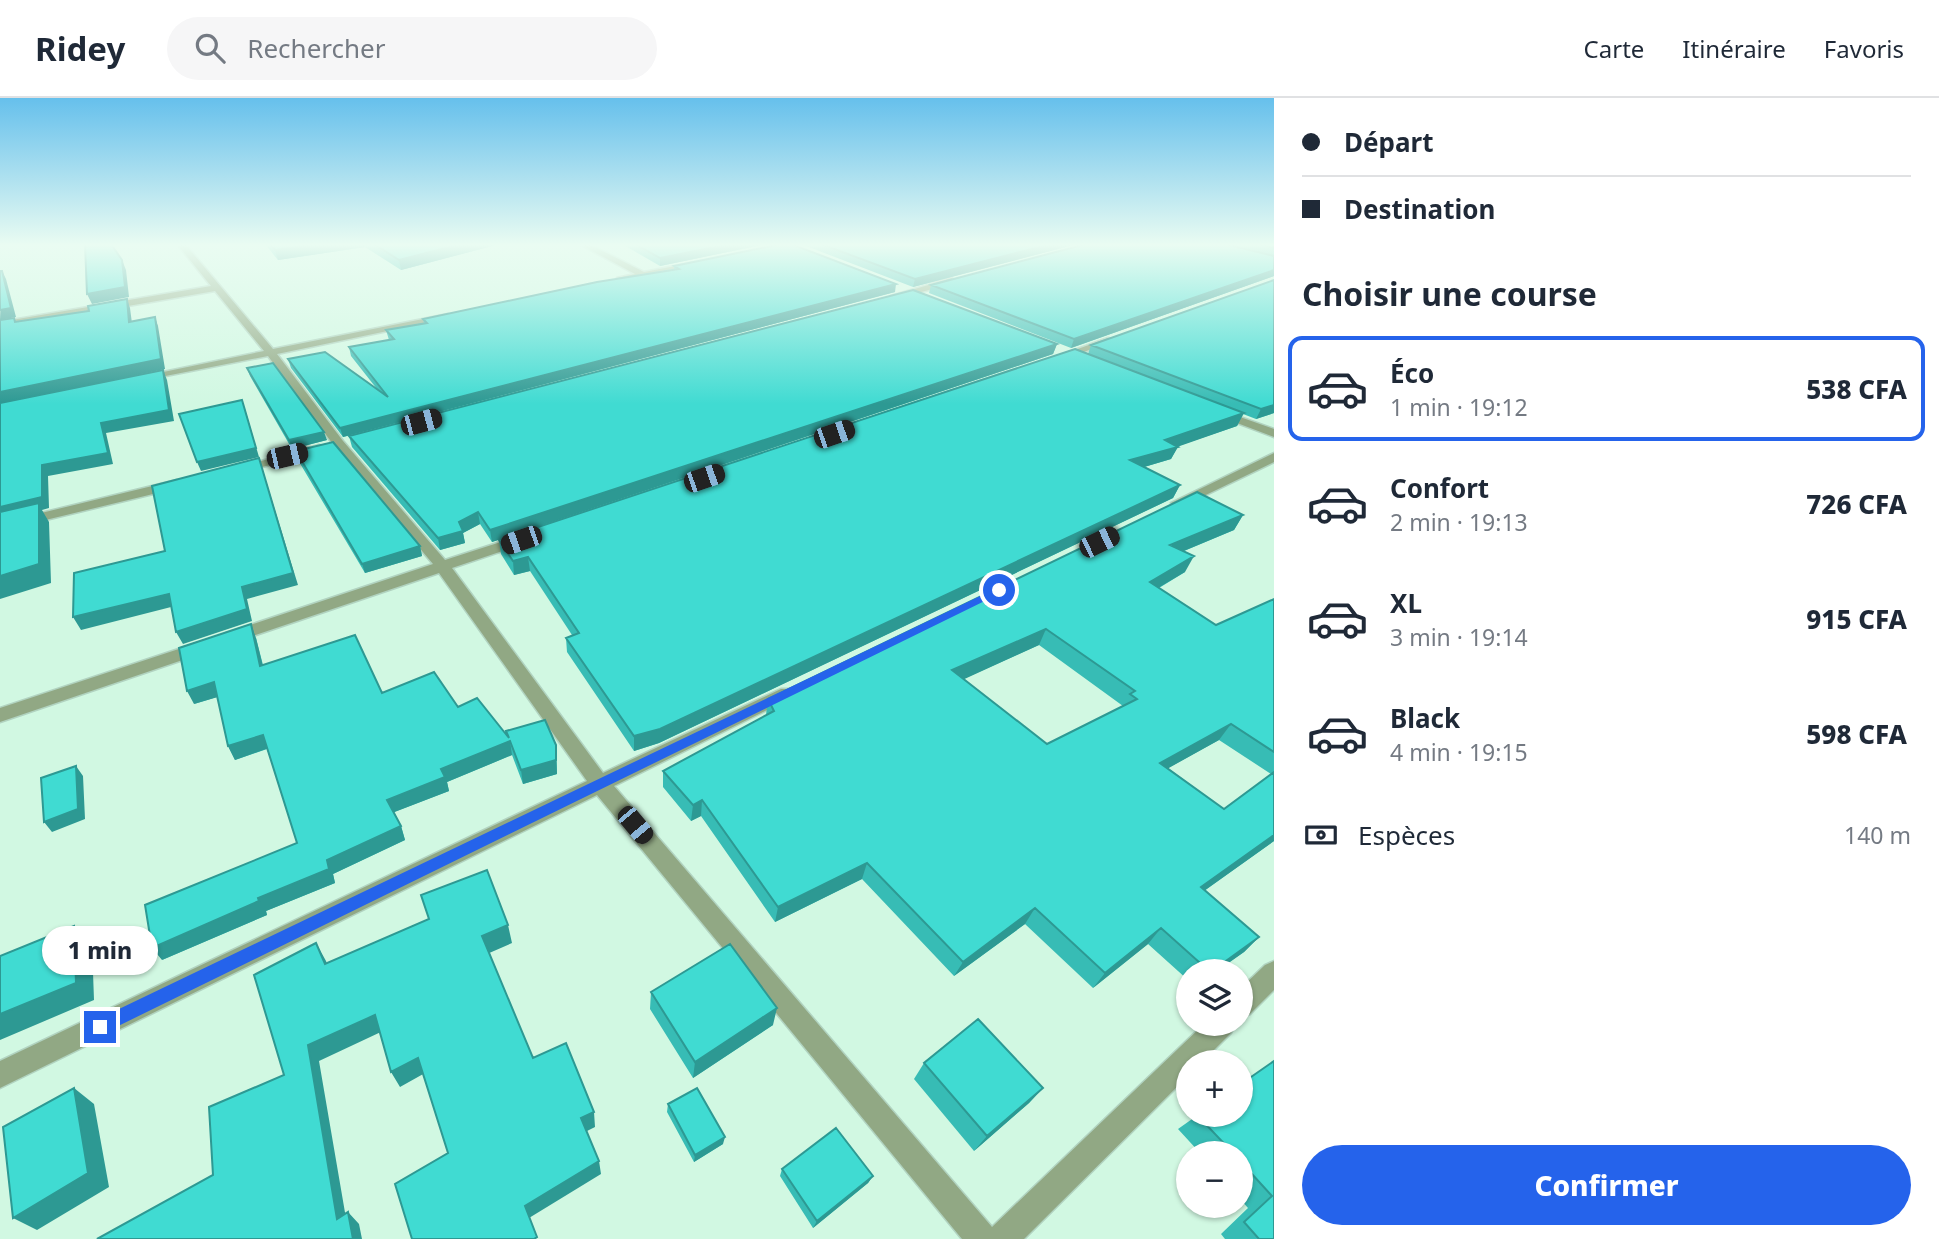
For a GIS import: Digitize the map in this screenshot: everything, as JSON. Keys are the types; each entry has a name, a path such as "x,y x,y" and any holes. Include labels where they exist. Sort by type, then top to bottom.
{"street":[{"path":"0,325 163,297"},
{"path":"225,297 346,442 443,567 600,784 982,1239"},
{"path":"880,300 891,297"},
{"path":"919,297 932,302"},
{"path":"135,381 456,314"},
{"path":"1043,364 1120,336"},
{"path":"1056,350 1082,360"},
{"path":"1210,409 1274,433"},
{"path":"217,474 346,442"},
{"path":"1162,511 1274,457"},
{"path":"0,527 190,480"},
{"path":"0,715 534,536"},
{"path":"0,1075 800,687"},
{"path":"1253,993 1274,973"},
{"path":"1002,1239 1210,1036"}],"building":[{"path":"0,297 8,297 11,308 0,310"},
{"path":"525,297 845,297 340,428 288,359 325,352 388,397 349,347 394,339 386,330 427,323 423,319"},
{"path":"885,297 932,297 1057,344 490,530 478,512 459,522 463,531 438,538 349,436"},
{"path":"963,297 1195,297 1074,339"},
{"path":"1225,297 1274,297 1274,405 1261,409 1091,345"},
{"path":"127,299 129,322 155,317 161,359 0,392 0,320 14,318 15,322 89,311 88,306"},
{"path":"1075,349 1244,413 1165,440 1178,447 1130,460 1180,485 660,729 634,736 566,638 579,633 528,557 513,561 499,540"},
{"path":"273,363 324,432 289,440 247,368"},
{"path":"163,370 169,410 101,423 108,453 42,465 42,497 0,507 0,403"},
{"path":"242,400 256,448 197,462 179,414"},
{"path":"333,442 420,546 362,564 296,451"},
{"path":"259,458 293,573 242,587 247,609 176,632 169,594 73,617 74,573 165,551 152,486"},
{"path":"1197,492 1243,515 1170,545 1194,556 1150,582 1216,625 1274,599 1274,752 1231,724 1160,763 1224,809 1274,772 1274,835 1201,887 1259,937 1229,959 1196,959 1161,928 1105,973 1035,908 963,962 867,863 778,907 702,800 693,805 663,771 774,711 768,699","holes":["1046,629 1135,691 1130,694 1137,699 1047,744 952,670"]},
{"path":"39,503 39,564 0,576 0,512"},
{"path":"251,624 260,666 355,635 382,693 434,672 458,707 477,698 509,738 506,731 545,720 556,745 556,760 521,770 510,741 441,769 445,777 387,800 401,826 327,860 329,869 258,898 259,901 152,948 145,905 297,843 263,735 228,746 214,682 187,691 179,648"},
{"path":"76,766 78,809 44,822 41,778"},
{"path":"487,870 508,925 482,936 533,1058 566,1043 594,1112 581,1118 599,1161 525,1206 537,1237 412,1239 395,1184 448,1153 418,1058 391,1072 375,1015 308,1045 337,1219 348,1212 353,1239 97,1239 213,1175 209,1107 284,1075 254,975 316,943 325,964 429,919 421,895"},
{"path":"74,926 76,983 0,1014 0,956"},
{"path":"730,944 777,1008 695,1062 651,992"},
{"path":"978,1019 1043,1088 987,1136 924,1063"},
{"path":"1274,1061 1274,1239 1259,1239 1244,1222 1253,1218 1253,1214 1272,1196 1253,1175 1253,1141 1222,1141 1208,1127 1253,1127 1253,1076"},
{"path":"74,1088 88,1173 13,1218 3,1127"},
{"path":"697,1088 725,1137 695,1155 668,1104"},
{"path":"836,1128 873,1176 817,1221 782,1169"}],"route":[{"path":"100,1027 999,590"}]}
